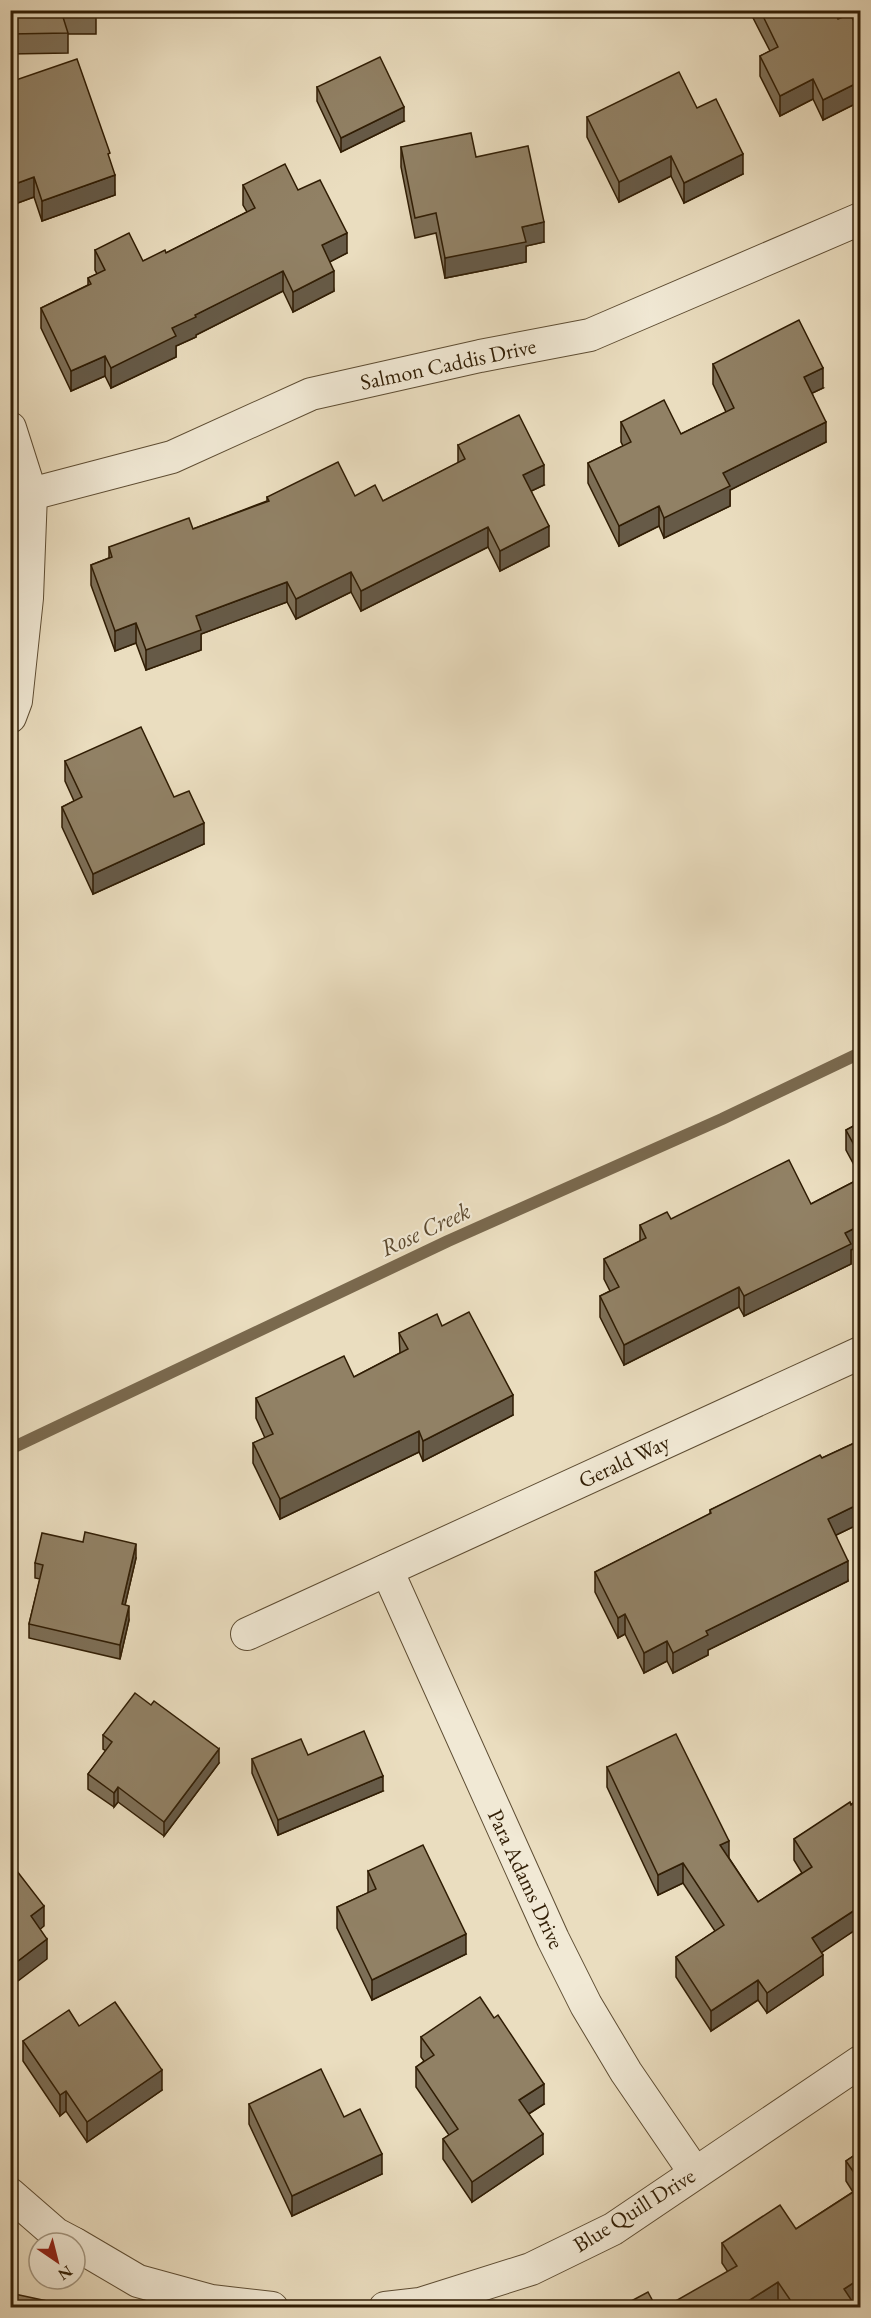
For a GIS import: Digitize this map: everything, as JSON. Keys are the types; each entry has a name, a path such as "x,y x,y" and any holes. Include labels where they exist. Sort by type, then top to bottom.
{"street":[{"name":"Salmon Caddis Drive","path":"31,494 172,457 311,394 480,356 590,335 861,219"},
{"path":"10,428 31,494 27,598 16,701 10,717"},
{"name":"Gerald Way","path":"247,1634 861,1353"},
{"name":"Para Adams Drive","path":"387,1570 553,1939 577,1986 626,2072 695,2173"},
{"name":"Blue Quill Drive","path":"385,2307 420,2304 531,2270 613,2229 861,2062"},
{"path":"10,2194 53,2231"},
{"path":"87,2252 138,2281 181,2300 272,2307"}],"building":[{"path":"10,10 96,10 96,14 62,14 68,33 10,34"},
{"path":"760,10 834,10 838,19 850,14 861,34 861,81 823,100 813,79 780,96 760,56 778,47"},
{"path":"380,57 404,107 341,138 317,87"},
{"path":"77,59 110,153 108,154 115,175 42,201 34,177 15,184 10,172 10,82"},
{"path":"679,72 697,108 716,99 743,154 684,183 671,156 619,182 587,117"},
{"path":"471,133 476,157 528,146 544,222 522,227 526,242 445,258 436,213 415,218 401,147"},
{"path":"285,164 298,190 320,180 347,233 322,245 334,271 293,292 283,271 195,315 196,317 172,328 176,336 111,368 105,356 71,371 41,308 91,284 88,278 105,270 95,250 129,233 143,261 165,250 166,253 255,208 243,185"},
{"path":"799,320 823,368 804,377 826,422 723,473 730,486 664,518 659,506 619,526 588,463 631,442 621,422 664,400 681,434 734,408 713,364"},
{"path":"519,415 544,465 523,475 549,526 500,551 488,527 361,591 351,572 296,599 287,582 196,616 201,630 146,650 136,623 115,631 91,565 112,557 109,547 189,518 193,529 269,501 267,497 338,462 355,496 375,485 383,501 465,459 458,445"},
{"path":"141,727 174,797 189,791 204,823 93,874 62,807 82,797 65,761"},
{"path":"861,1122 861,1158 846,1130"},
{"path":"789,1160 811,1204 861,1178 861,1225 845,1233 851,1244 744,1296 739,1287 624,1345 600,1296 619,1287 604,1259 646,1238 640,1225 667,1212 671,1219"},
{"path":"469,1312 513,1395 423,1441 419,1431 280,1499 253,1443 273,1434 256,1398 344,1356 354,1377 408,1349 399,1333 437,1314 442,1326"},
{"path":"861,1440 861,1503 828,1519 848,1561 706,1631 708,1635 673,1653 667,1641 644,1653 625,1614 618,1618 595,1572 711,1513 710,1510 820,1455 822,1458"},
{"path":"85,1532 136,1544 122,1604 129,1606 120,1645 29,1624 43,1565 35,1563 42,1533 83,1542"},
{"path":"135,1693 151,1705 154,1701 219,1749 164,1822 118,1787 114,1793 88,1774 112,1742 103,1735"},
{"path":"364,1731 383,1776 278,1820 252,1759 301,1739 308,1755"},
{"path":"676,1734 729,1841 720,1845 758,1902 812,1867 794,1839 850,1802 851,1805 861,1798 861,1906 812,1938 823,1955 767,1993 758,1980 711,2011 676,1957 724,1925 683,1863 658,1875 607,1767"},
{"path":"423,1845 466,1934 372,1980 337,1907 376,1889 368,1871"},
{"path":"10,1862 44,1906 31,1916 47,1939 10,1967"},
{"path":"480,1997 494,2018 498,2015 544,2084 519,2100 543,2134 472,2182 443,2139 458,2129 416,2067 434,2055 421,2037"},
{"path":"115,2002 162,2070 87,2122 66,2091 60,2095 23,2041 69,2010 79,2026"},
{"path":"321,2069 344,2117 360,2109 382,2154 292,2196 249,2104"},
{"path":"861,2151 861,2183 846,2161"},
{"path":"861,2187 861,2278 844,2289 856,2307 795,2307 778,2282 739,2307 665,2307 737,2266 722,2243 780,2205 796,2229"},
{"path":"648,2292 656,2307 620,2307"},
{"path":"10,2293 75,2307 10,2307"}],"waterway":[{"name":"Rose Creek","path":"10,1449 448,1241 722,1119 860,1053"}]}
